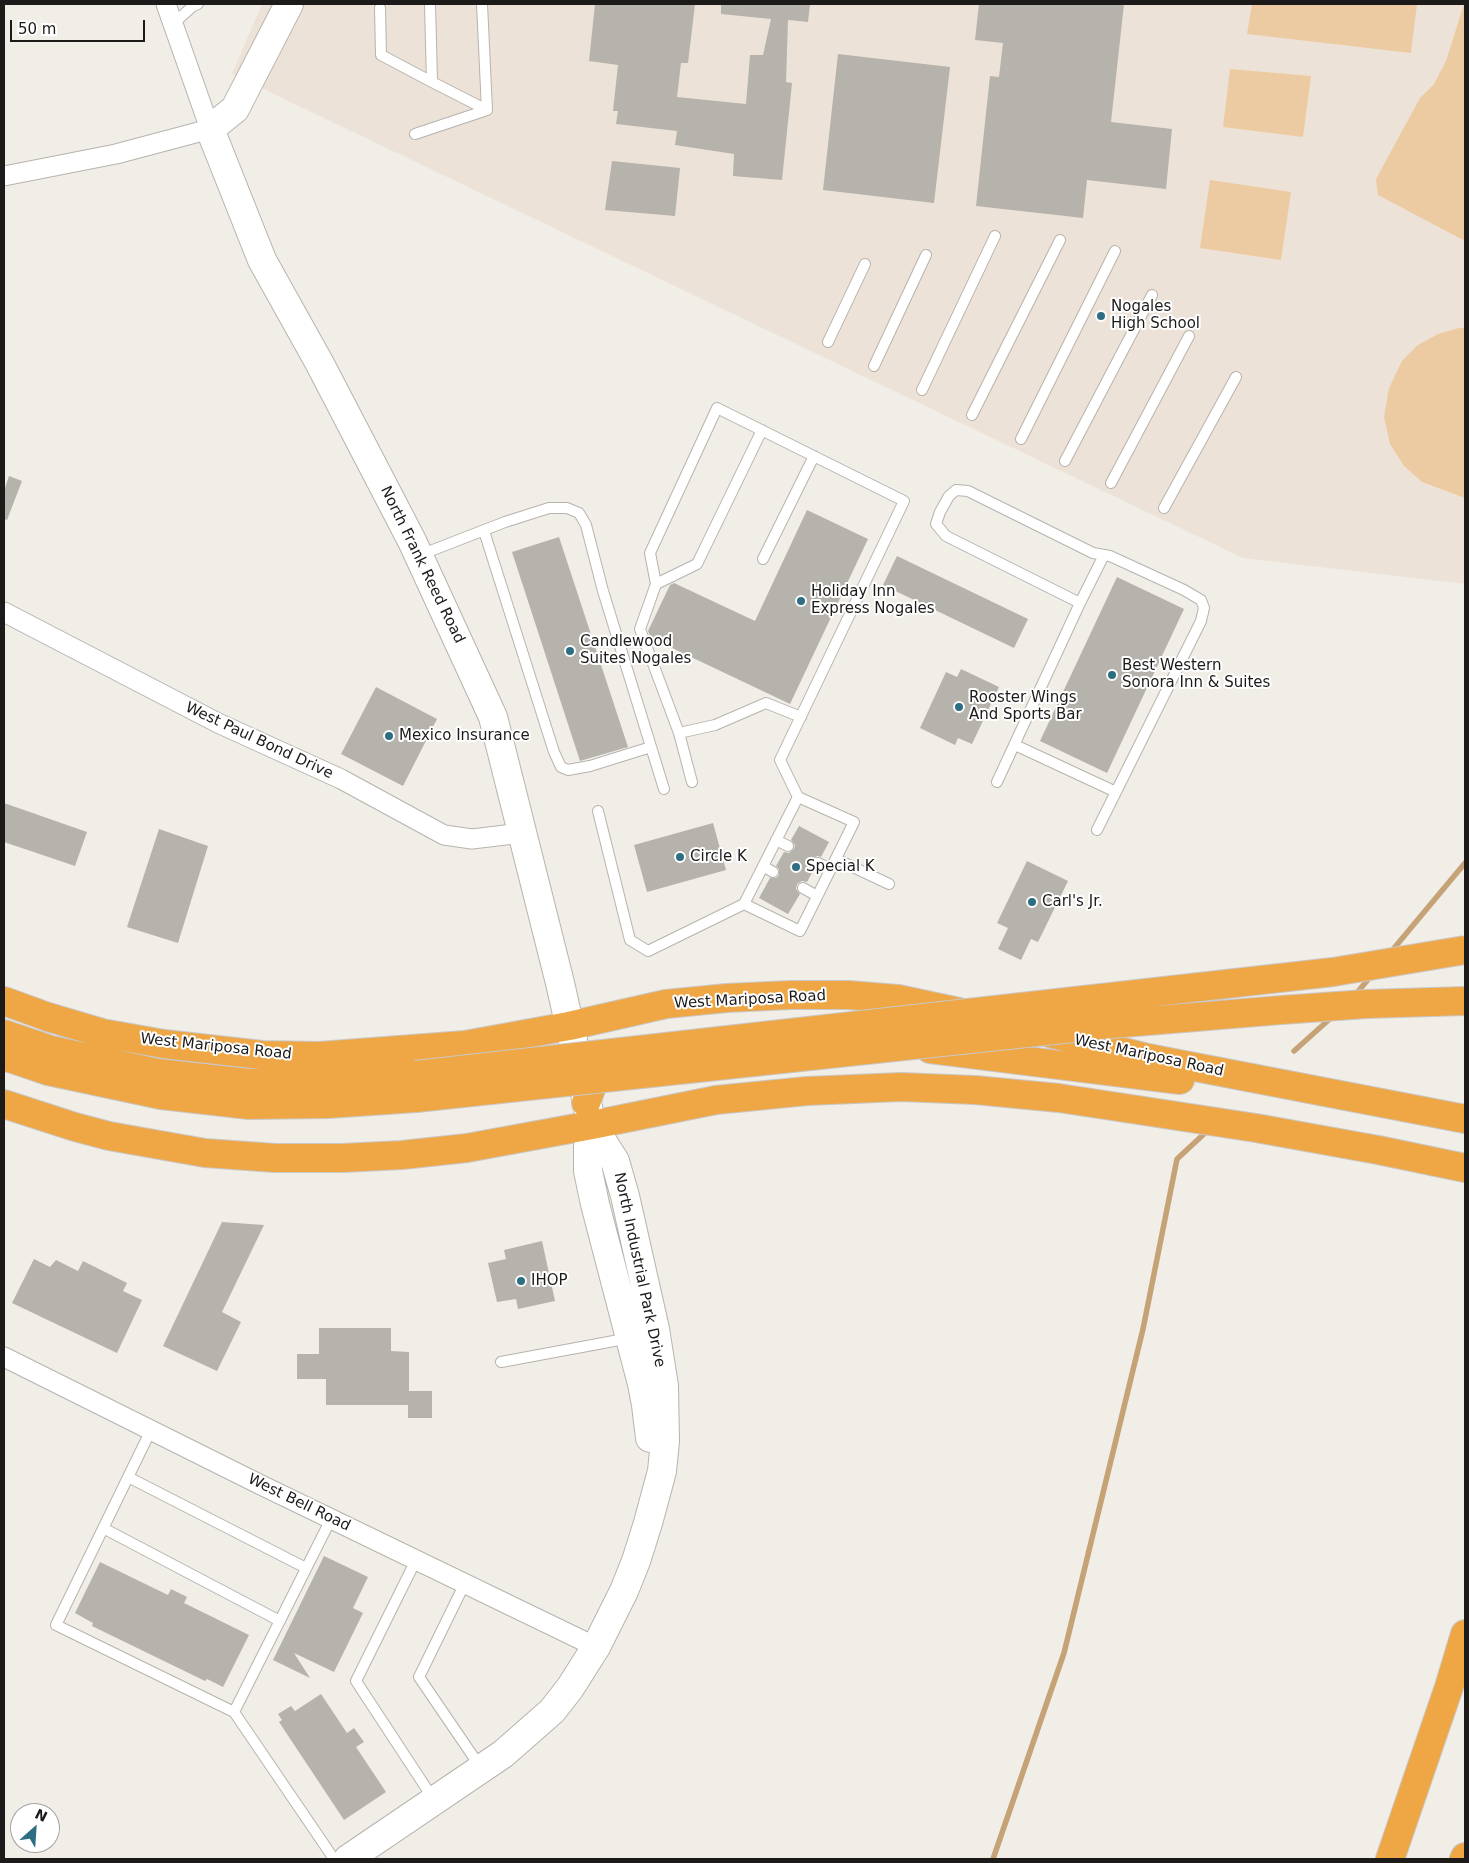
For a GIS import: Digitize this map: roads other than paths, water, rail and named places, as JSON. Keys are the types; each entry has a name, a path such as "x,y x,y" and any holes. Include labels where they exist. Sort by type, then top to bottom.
{"highway":[{"path":"4,1056 48,1071 161,1095 249,1105 328,1104 416,1087 1333,972 1465,950"},
{"name":"West Mariposa Road","path":"4,1001 48,1017 102,1033 164,1044 262,1056 319,1056 465,1045 569,1026 666,1004 745,997 848,995 898,999 997,1020 1148,1067 1321,1091 1465,1119"},
{"path":"4,1034 51,1050 156,1072 248,1083 328,1082 416,1087 1120,1023 1366,1004 1465,1001"},
{"path":"589,1114 592,1086 608,1070 622,1065 720,1053 837,1045 887,1046 1148,1067"},
{"path":"4,1104 109,1136 205,1153 275,1158 342,1158 402,1155 466,1148 589,1114 807,1090 892,1088 975,1090 1023,1094 1256,1128 1465,1168"},
{"path":"1390,1859 1446,1696 1465,1634"}],"street":[{"name":"North Frank Reed Road","path":"166,4 210,129 262,260 320,364 419,556 493,717 569,1026"},
{"path":"4,176 116,154 210,129 234,109 288,4"},
{"name":"West Paul Bond Drive","path":"4,612 218,723 341,780 444,835 472,839 522,833"},
{"name":"North Industrial Park Drive","path":"348,1859 504,1754 552,1711 570,1688 596,1647 624,1591 643,1539 662,1471 664,1386 643,1335 595,1204 588,1171 589,1114 569,1026"},
{"name":"West Bell Road","path":"4,1357 596,1647"}],"lane":[{"path":"173,24 192,6 198,4"},
{"path":"430,4 432,82"},
{"path":"482,4 488,110"},
{"path":"380,8 381,55 488,110"},
{"path":"415,134 488,110"},
{"path":"922,390 995,236"},
{"path":"972,415 1060,240"},
{"path":"1021,440 1115,251"},
{"path":"874,366 926,255"},
{"path":"828,342 866,264"},
{"path":"1065,461 1152,295"},
{"path":"1112,483 1189,336"},
{"path":"1164,508 1236,377"},
{"path":"692,782 679,733 640,629 656,584 650,553 718,408 904,500 780,760 798,797 854,822 800,931 744,904"},
{"path":"656,584 697,564 762,430"},
{"path":"763,559 814,456"},
{"path":"1080,603 946,536 936,524 949,496 956,490 968,492 1093,552 1184,590 1200,600 1204,608 1201,621 1097,830"},
{"path":"419,556 549,508 567,508 579,513 586,524 603,591 664,789"},
{"path":"484,531 554,752 561,767 568,770 590,766 651,747"},
{"path":"998,782 1104,555"},
{"path":"679,733 715,725 766,703 800,717"},
{"path":"1015,745 1116,792"},
{"path":"598,811 630,940 648,951 744,904 798,797"},
{"path":"776,840 788,846"},
{"path":"836,858 889,884"},
{"path":"818,862 831,869"},
{"path":"763,866 773,872"},
{"path":"803,888 817,896"},
{"path":"500,1362 643,1335"},
{"path":"151,1430 56,1625 234,1712 334,1859"},
{"path":"128,1477 306,1568"},
{"path":"234,1712 331,1518"},
{"path":"103,1528 280,1621"},
{"path":"416,1560 356,1681 434,1801"},
{"path":"464,1583 419,1677 481,1769"}],"waterway":[{"path":"1390,953 1465,863"},
{"path":"1355,995 1371,976"},
{"path":"1294,1051 1333,1016"},
{"path":"993,1859 1064,1653 1143,1329 1177,1159 1205,1133"}],"place":[{"name":"Nogales High School","path":"1101,316"},
{"name":"Holiday Inn Express Nogales","path":"801,601"},
{"name":"Candlewood Suites Nogales","path":"570,651"},
{"name":"Best Western Sonora Inn & Suites","path":"1112,675"},
{"name":"Rooster Wings And Sports Bar","path":"959,707"},
{"name":"Mexico Insurance","path":"389,736"},
{"name":"Circle K","path":"680,857"},
{"name":"Special K","path":"796,867"},
{"name":"Carl's Jr.","path":"1032,902"},
{"name":"IHOP","path":"521,1281"}]}
